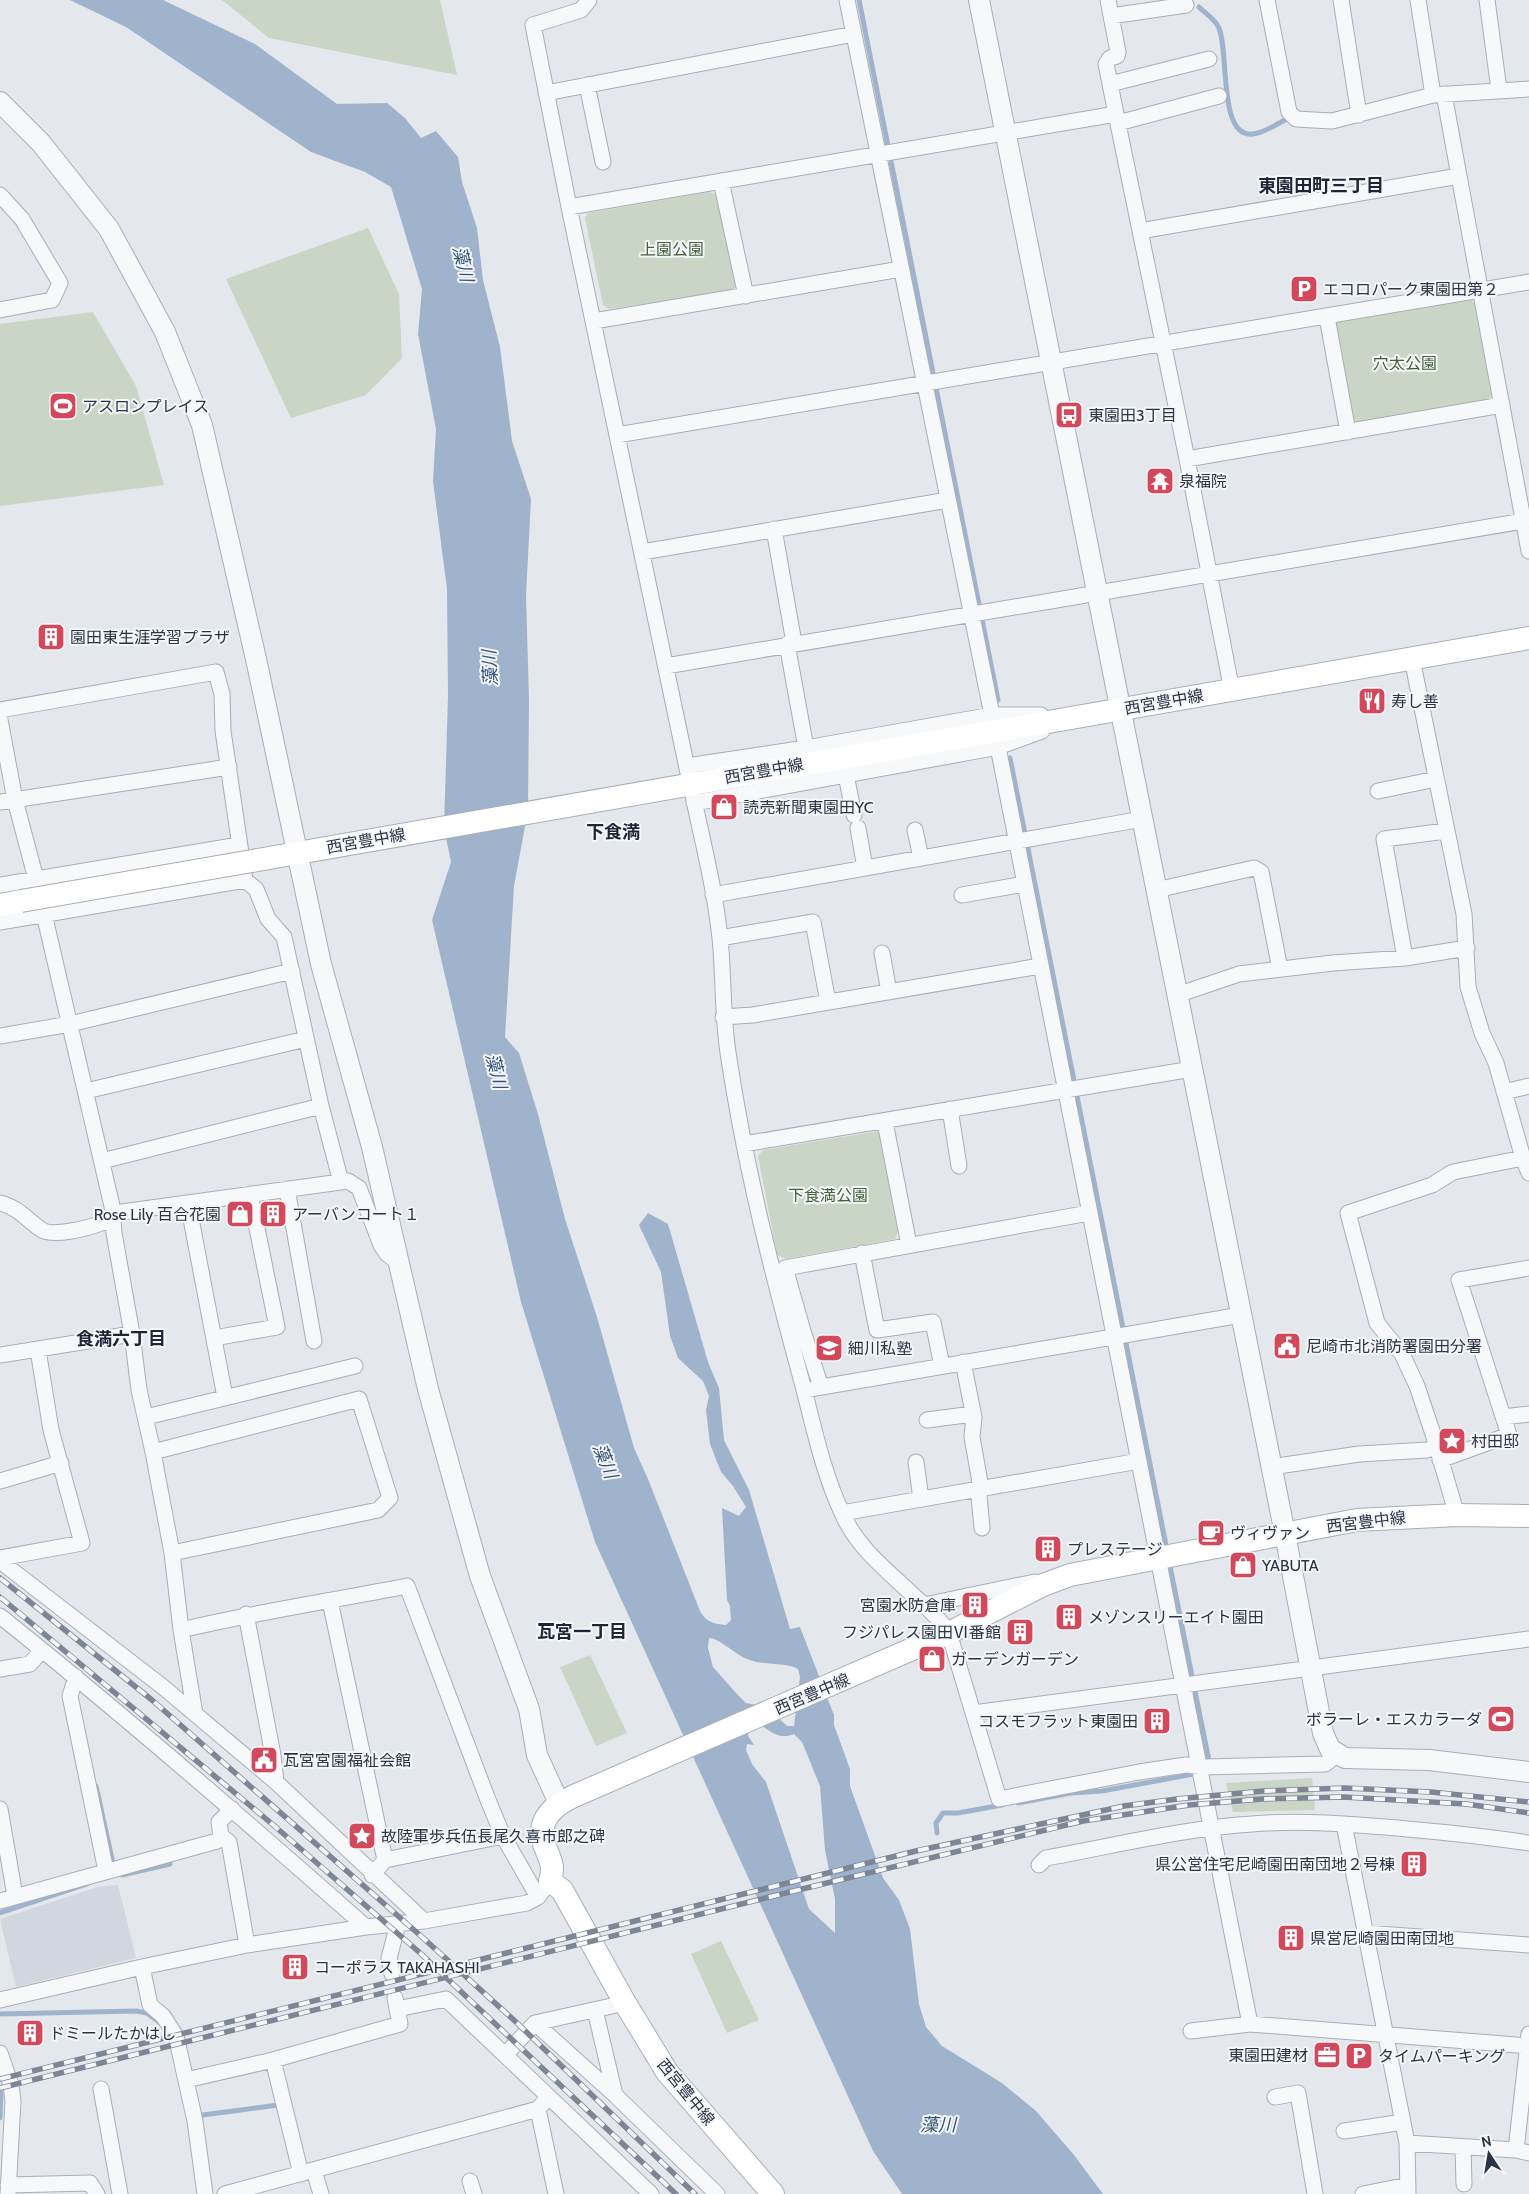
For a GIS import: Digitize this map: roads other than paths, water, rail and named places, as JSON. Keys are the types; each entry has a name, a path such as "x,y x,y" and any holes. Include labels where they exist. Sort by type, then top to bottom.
{"main road":[{"name":"西宮豊中線","path":"10,903 694,784 805,756 1088,716 1529,638"},
{"name":"西宮豊中線","path":"773,2194 667,2072 625,2003 562,1890 544,1889 553,1867 543,1842 542,1833 548,1814 567,1800 860,1673 948,1633 1043,1585 1070,1575 1372,1518 1456,1515 1528,1521"}],"street":[{"path":"589,0 581,10 532,25 666,666 694,784 720,938 723,1017 728,1057 744,1144 769,1258 804,1390 826,1469 842,1513 856,1538 870,1554 943,1623 948,1633 999,1799 1139,1772 1186,1765 1325,1764 1337,1755"},
{"path":"848,0 854,34 885,153 901,269 932,383 948,500 978,614 992,715"},
{"path":"979,0 1323,1733 1330,1749 1337,1755 1345,1758 1460,1763 1529,1772"},
{"path":"1108,0 1118,52 1117,56 1110,58 1106,64 1162,345 1187,459 1232,691"},
{"path":"1267,0 1291,115 1296,119 1323,122 1439,95 1529,89"},
{"path":"1341,0 1359,115"},
{"path":"1418,0 1459,176 1479,291 1526,520 1529,551"},
{"path":"1487,0 1499,90"},
{"path":"1112,16 1188,3"},
{"path":"546,94 854,34"},
{"path":"1110,84 1208,59"},
{"path":"586,85 603,162"},
{"path":"569,207 885,153 1117,118 1219,96"},
{"path":"0,102 42,144 109,229 165,332 202,425 306,852 321,964 372,1148 428,1389 480,1576 529,1709 538,1755 567,1800"},
{"path":"1140,231 1459,176"},
{"path":"721,181 746,296"},
{"path":"0,195 22,220 60,283 52,300 0,310"},
{"path":"594,321 901,269"},
{"path":"617,435 1529,282"},
{"path":"1327,317 1348,432"},
{"path":"1187,459 1502,405"},
{"path":"642,552 948,500"},
{"path":"666,666 1526,520"},
{"path":"774,529 805,756 992,715 1088,716"},
{"path":"1412,659 1464,914 1468,987 1475,1013 1496,1063 1529,1173"},
{"path":"0,710 216,672 222,694 223,731 245,862 268,919 284,937 321,1106 341,1182"},
{"path":"694,784 846,775 998,746 1088,716"},
{"path":"0,720 8,801 36,879"},
{"path":"998,746 1022,840 1024,884 1040,966 1072,1090 1089,1213 1121,1335 1139,1462 1165,1558 1207,1766 1212,1829 1250,2024"},
{"path":"8,801 229,767"},
{"path":"846,775 865,868"},
{"path":"1378,791 1436,779"},
{"path":"713,895 1142,819"},
{"path":"915,830 921,858"},
{"path":"1405,958 1384,839 1446,831"},
{"path":"0,885 36,879 245,862"},
{"path":"0,922 44,914 245,862"},
{"path":"1156,890 1254,868 1261,872 1280,969"},
{"path":"962,895 1024,884"},
{"path":"44,914 102,1160 113,1217 139,1390 146,1416 172,1553 181,1630 195,1714"},
{"path":"720,938 813,922 828,1002"},
{"path":"1177,994 1240,974 1405,958 1467,948"},
{"path":"882,953 889,992"},
{"path":"723,1017 753,1015 1040,966"},
{"path":"0,1036 70,1024 292,971"},
{"path":"86,1091 306,1039"},
{"path":"744,1144 885,1122 950,1109 1192,1069"},
{"path":"1504,1092 1529,1086"},
{"path":"102,1160 321,1106"},
{"path":"950,1109 959,1166"},
{"path":"885,1122 909,1244"},
{"path":"1456,1515 1417,1386 1402,1354 1377,1323 1348,1213 1432,1186 1453,1172 1523,1158"},
{"path":"0,1203 19,1211 43,1231 55,1234 103,1223 122,1212 348,1182 359,1188 381,1246 387,1254 400,1263"},
{"path":"287,1189 314,1341"},
{"path":"214,1338 277,1326 250,1194"},
{"path":"188,1203 225,1398"},
{"path":"821,1387 802,1331 785,1268 909,1244 1089,1213"},
{"path":"862,1253 877,1330 933,1322 942,1366"},
{"path":"1271,1468 1359,1454 1427,1450 1438,1454 1510,1435 1459,1280 1529,1268"},
{"path":"804,1390 1241,1315"},
{"path":"0,1355 132,1334"},
{"path":"0,1559 82,1544 52,1430 38,1350"},
{"path":"963,1362 973,1414 972,1437 981,1488 979,1496 982,1528"},
{"path":"146,1416 355,1366"},
{"path":"153,1452 359,1399 390,1498 378,1510 172,1553"},
{"path":"927,1420 973,1414"},
{"path":"1503,1417 1529,1414"},
{"path":"916,1462 921,1499"},
{"path":"842,1513 1139,1462"},
{"path":"0,1481 61,1463"},
{"path":"0,1559 163,1687 276,1782 372,1875 424,1921"},
{"path":"924,1605 1070,1575"},
{"path":"0,2000 247,1945 366,1927 424,1921 527,1903 544,1889 503,1836 407,1586 330,1601 246,1614 181,1630"},
{"path":"330,1601 385,1860"},
{"path":"246,1614 273,1755 276,1782"},
{"path":"0,1616 76,1677 232,1809 366,1927"},
{"path":"973,1713 1529,1639"},
{"path":"0,1669 30,1664 42,1650"},
{"path":"76,1677 70,1696 111,1870"},
{"path":"0,1809 15,1896"},
{"path":"0,1901 217,1842 221,1836 219,1822 232,1809"},
{"path":"1039,1865 1046,1858 1212,1829 1259,1823 1317,1822 1486,1836 1529,1842"},
{"path":"1344,1824 1407,2143 1408,2190 1363,2194"},
{"path":"221,1836 229,1842 247,1945"},
{"path":"372,1875 385,1860 503,1836"},
{"path":"392,1974 389,1958 398,1924"},
{"path":"1365,1933 1529,1945"},
{"path":"142,1967 150,2004 162,2016 176,2036 198,2137 204,2194"},
{"path":"186,2080 273,2060 400,2024 396,2003 446,1999 651,2194"},
{"path":"505,2055 535,2023 625,2003"},
{"path":"594,2010 616,2095"},
{"path":"535,2023 616,2095 717,2194"},
{"path":"1190,2031 1250,2024 1385,2036 1528,2042 1522,2152 1407,2143"},
{"path":"0,2053 11,2085 6,2102 8,2189 90,2183 97,2194"},
{"path":"273,2060 308,2172 321,2194"},
{"path":"102,2089 120,2194"},
{"path":"1275,2097 1298,2093 1315,2194"},
{"path":"225,2194 538,2109 548,2096"},
{"path":"538,2109 556,2194"},
{"path":"1344,2131 1403,2122"},
{"path":"1463,2147 1464,2184"}],"water":[{"name":"藻川","path":"70,0 163,0 255,44 337,104 387,103 405,118 421,138 436,131 458,157 462,182 477,228 483,280 500,347 512,441 531,499 526,595 529,700 528,810 514,886 505,1037 519,1053 538,1114 565,1219 597,1317 634,1448 700,1611 711,1622 726,1625 731,1620 730,1606 727,1600 722,1508 739,1516 746,1507 733,1486 721,1472 710,1444 706,1410 709,1396 703,1381 678,1358 670,1336 661,1272 639,1225 648,1213 668,1224 708,1362 719,1388 724,1440 749,1490 790,1629 800,1627 834,1715 834,1725 850,1769 850,1786 883,1878 899,1900 910,1929 919,2004 926,2027 942,2046 1002,2083 1036,2111 1074,2155 1103,2194 902,2194 873,2151 595,1542 521,1302 432,920 451,862 444,828 448,697 447,589 433,481 436,429 418,334 422,289 391,187 365,172 311,152 126,27","holes":["709,1638 718,1641 747,1659 760,1663 787,1665 798,1669 800,1677 794,1726 787,1726 767,1707 746,1703 737,1694 713,1667 708,1648","759,1723 780,1736 794,1734 802,1742 820,1786 825,1850 835,1899 835,1933 809,1909 766,1782 752,1764 746,1750 747,1744 754,1745 748,1736 750,1725"]}],"waterway":[{"path":"859,0 998,700"},
{"path":"1199,7 1218,26 1221,37 1226,90 1234,122 1242,132 1253,134 1285,120"},
{"path":"1010,758 1167,1550"},
{"path":"1169,1561 1210,1766"},
{"path":"1018,1803 1071,1793 1102,1791 1199,1773"},
{"path":"96,1786 114,1868"},
{"path":"937,1833 936,1823 943,1813 958,1813 1002,1805"},
{"path":"122,1875 170,1864"},
{"path":"0,1913 87,1884"},
{"path":"0,2014 136,2011 147,2013 159,2022"},
{"path":"0,2118 1,2093"},
{"path":"195,2116 278,2105 280,2110"}],"railway":[{"path":"0,1578 152,1700 422,1937 516,2022 695,2194"},
{"path":"0,1597 271,1823 419,1952 676,2194"},
{"path":"0,2079 916,1851 1124,1806 1263,1791 1345,1788 1431,1792 1529,1802"},
{"path":"0,2088 1083,1821 1189,1805 1262,1799 1344,1797 1466,1804 1529,1813"}],"place":[{"name":"エコロパーク東園田第２","path":"1304,289"},
{"name":"アスロンプレイス","path":"63,406"},
{"name":"東園田3丁目","path":"1069,415"},
{"name":"泉福院","path":"1160,481"},
{"name":"園田東生涯学習プラザ","path":"51,637"},
{"name":"寿し善","path":"1372,701"},
{"name":"読売新聞東園田YC","path":"724,807"},
{"name":"Rose Lily 百合花園","path":"240,1214"},
{"name":"アーバンコート１","path":"273,1214"},
{"name":"尼崎市北消防署園田分署","path":"1287,1346"},
{"name":"細川私塾","path":"829,1348"},
{"name":"村田邸","path":"1452,1441"},
{"name":"ヴィヴァン","path":"1211,1533"},
{"name":"プレステージ","path":"1048,1549"},
{"name":"YABUTA","path":"1243,1565"},
{"name":"宮園水防倉庫","path":"975,1605"},
{"name":"メゾンスリーエイト園田","path":"1069,1617"},
{"name":"フジパレス園田Ⅵ番館","path":"1020,1632"},
{"name":"ガーデンガーデン","path":"932,1659"},
{"name":"ボラーレ・エスカラーダ","path":"1501,1719"},
{"name":"コスモフラット東園田","path":"1157,1721"},
{"name":"瓦宮宮園福祉会館","path":"264,1760"},
{"name":"故陸軍歩兵伍長尾久喜市郎之碑","path":"362,1836"},
{"name":"県公営住宅尼崎園田南団地２号棟","path":"1414,1864"},
{"name":"県営尼崎園田南団地","path":"1291,1938"},
{"name":"コーポラス TAKAHASHI","path":"295,1967"},
{"name":"ドミールたかはし","path":"30,2033"},
{"name":"東園田建材","path":"1327,2055"},
{"name":"タイムパーキング","path":"1359,2056"}],"district":[{"name":"東園田町三丁目","path":"1321,186"},
{"name":"下食満","path":"613,832"},
{"name":"食満六丁目","path":"121,1339"},
{"name":"瓦宮一丁目","path":"582,1632"}],"park label":[{"name":"上園公園","path":"672,249"},
{"name":"穴太公園","path":"1405,363"},
{"name":"下食満公園","path":"828,1195"}]}
